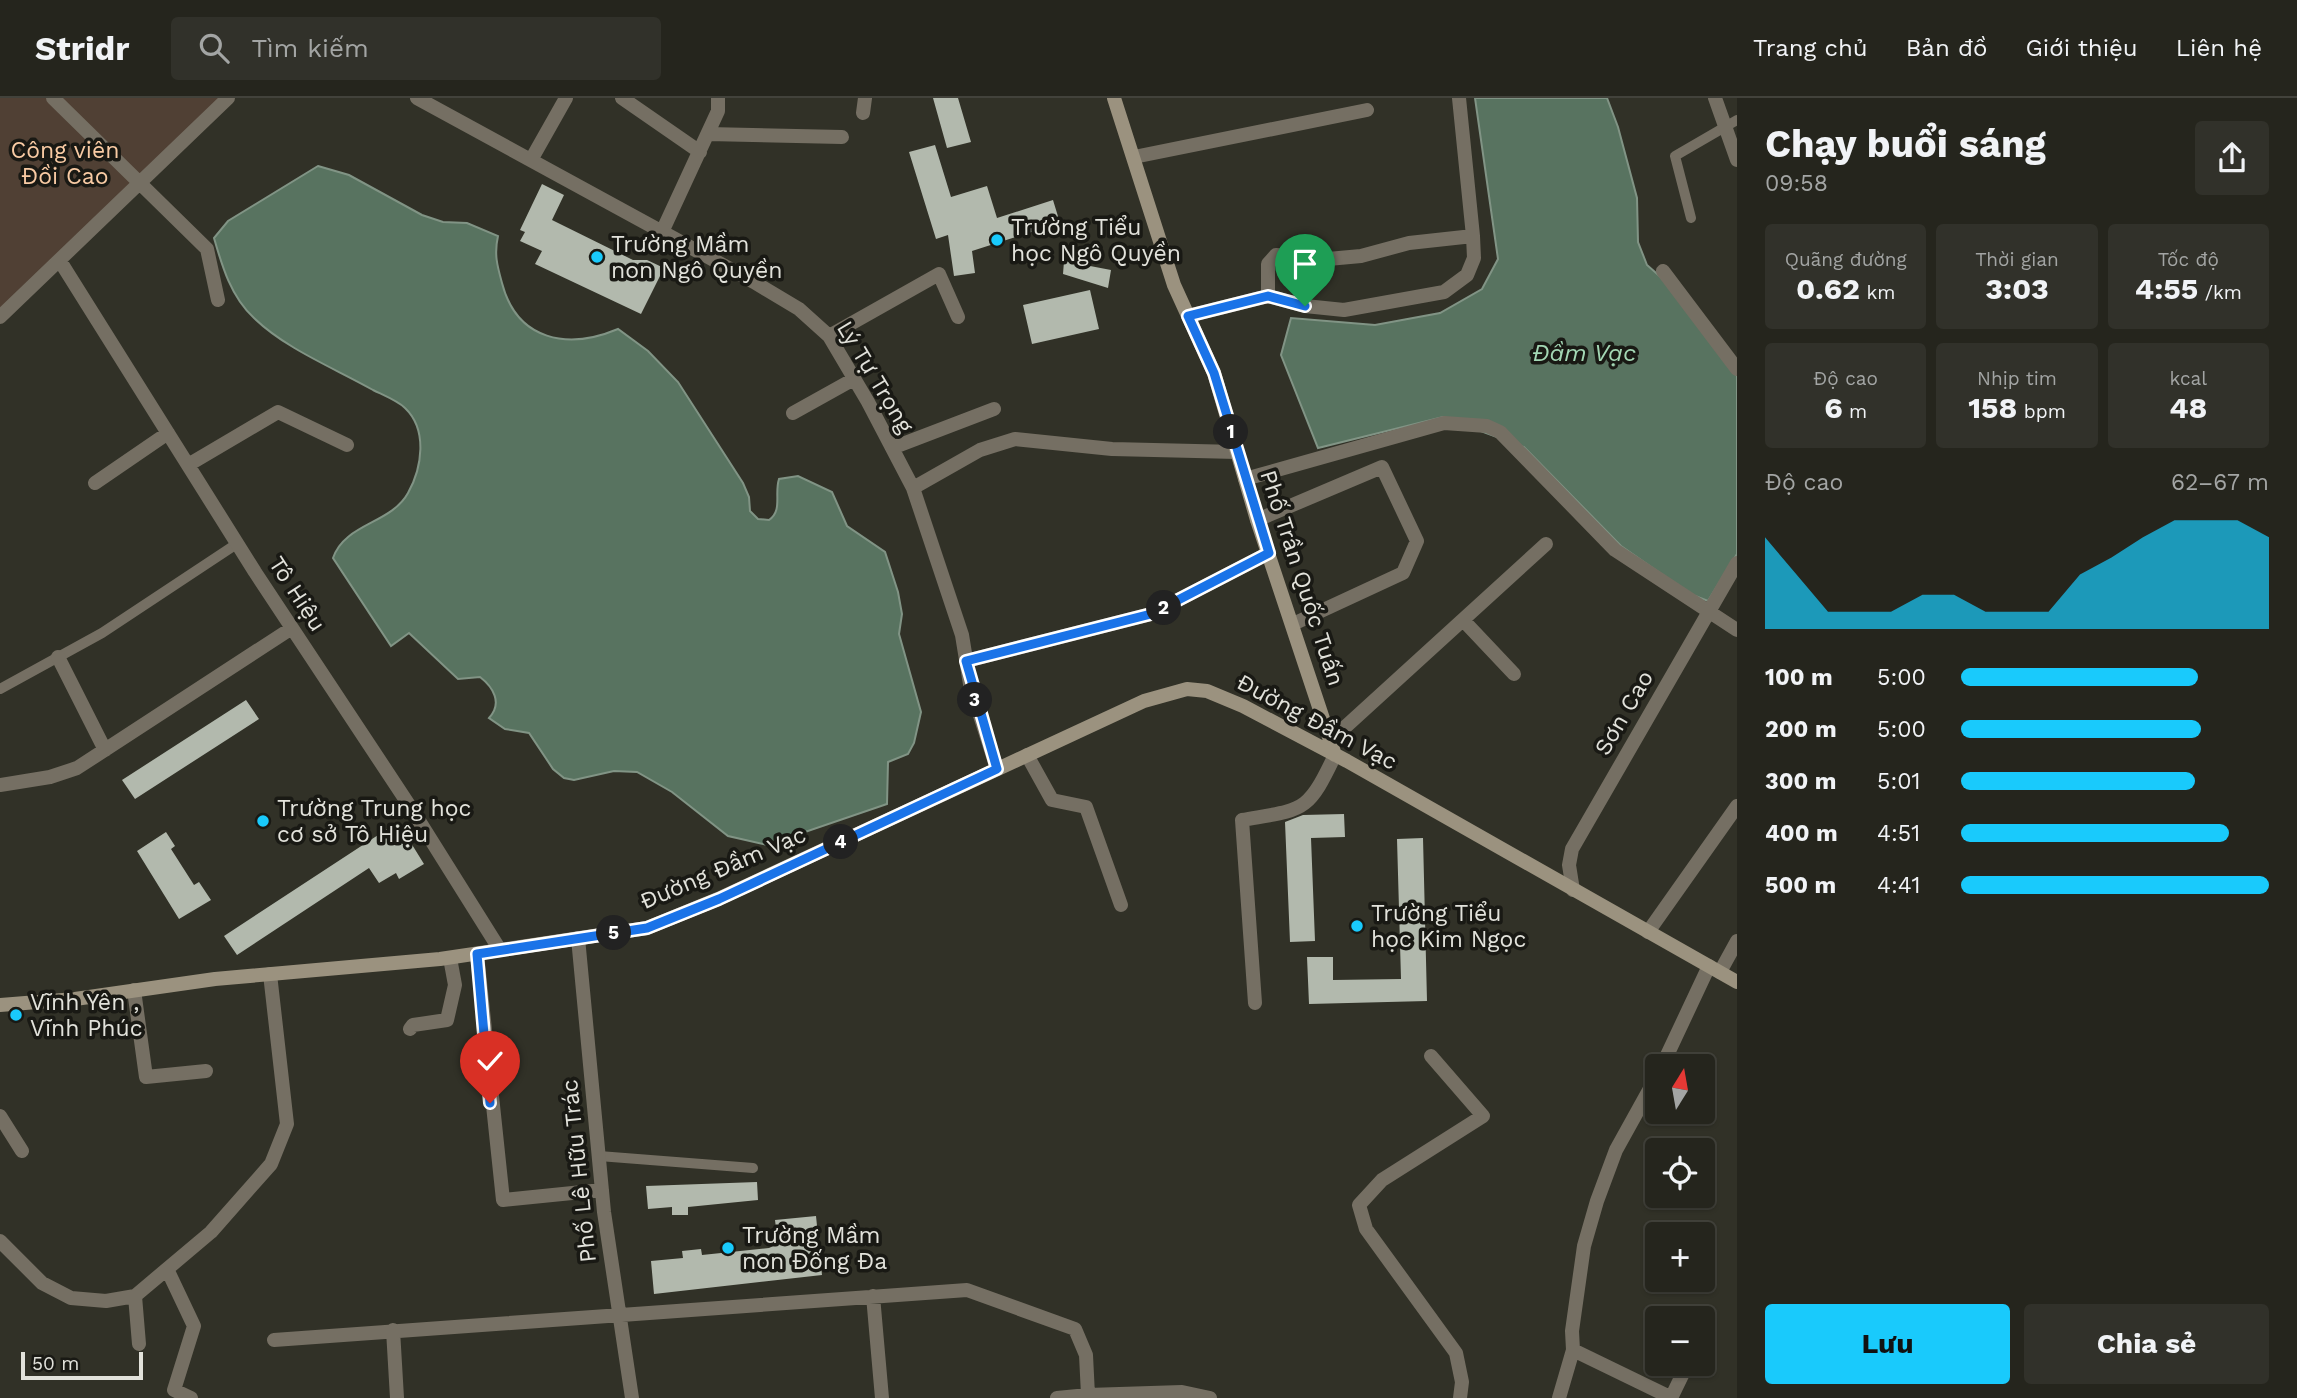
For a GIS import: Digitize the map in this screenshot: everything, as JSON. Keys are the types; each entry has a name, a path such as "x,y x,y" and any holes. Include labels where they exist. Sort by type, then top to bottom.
{"street":[{"path":"53,98 208,249 218,300"},
{"path":"0,317 228,98"},
{"name":"Lý Tự Trọng","path":"417,98 799,309 829,336 912,488 962,635 966,661 997,769"},
{"path":"530,160 566,98"},
{"path":"622,98 699,152"},
{"path":"662,232 718,111 718,98"},
{"path":"863,113 865,98"},
{"name":"Phố Trần Quốc Tuấn","path":"1114,98 1174,285 1214,373 1257,520 1335,755"},
{"path":"1188,316 1268,296 1305,306 1344,310 1444,292 1467,275 1474,258 1459,98"},
{"path":"1715,98 1731,123 1737,160"},
{"path":"1134,157 1367,110"},
{"path":"708,134 842,137"},
{"path":"1268,296 1268,264 1276,255 1328,259 1362,256 1409,243 1473,236"},
{"name":"Tô Hiệu","path":"60,261 500,950"},
{"path":"1663,271 1737,369"},
{"path":"829,336 939,274 958,317"},
{"path":"793,413 854,379"},
{"path":"892,448 994,409"},
{"path":"188,465 278,412 347,445"},
{"path":"1245,479 1444,424 1487,426 1500,432 1615,551 1737,630"},
{"path":"95,483 168,433"},
{"path":"912,488 980,450 1015,439 1112,449 1237,452"},
{"path":"1257,520 1382,467 1417,541 1403,573 1293,624"},
{"path":"1331,740 1546,544"},
{"path":"966,661 1151,614 1269,553"},
{"name":"Sơn Cao","path":"1573,890 1569,865 1572,849 1737,563"},
{"path":"1463,620 1514,674"},
{"path":"0,785 50,777 77,768 292,628"},
{"path":"58,657 105,750"},
{"name":"Đường Đầm Vạc","path":"0,1005 270,974 450,958 647,928 719,899 1144,701 1187,689 1207,691 1231,701 1335,755 1737,982"},
{"path":"1027,755 1052,800 1086,807 1121,905"},
{"path":"1255,1003 1242,820 1299,810 1319,789 1335,755"},
{"path":"1648,932 1737,806"},
{"name":"Phố Lê Hữu Trác","path":"578,938 602,1190 618,1316 632,1398"},
{"path":"1668,1054 1714,969 1737,942"},
{"path":"477,954 503,1200 602,1190"},
{"path":"410,1029 413,1025 447,1020 455,985 450,958"},
{"path":"0,1241 42,1283 71,1298 106,1301 135,1296 211,1232 271,1164 282,1143 287,1124 285,1086 270,974"},
{"path":"134,990 146,1077 206,1071"},
{"path":"1431,1056 1483,1115 1382,1180 1359,1205 1366,1229 1456,1353 1462,1382 1460,1398"},
{"path":"1559,1398 1573,1350 1572,1331 1584,1246 1616,1150 1645,1098"},
{"path":"0,1116 22,1151"},
{"path":"167,1269 194,1326 174,1390 191,1398"},
{"path":"274,1340 967,1290 1075,1329 1086,1355 1088,1395"},
{"path":"135,1296 139,1344"},
{"path":"873,1296 883,1398"},
{"path":"393,1330 397,1398"},
{"path":"1573,1350 1672,1398 1682,1376"},
{"path":"1057,1398 1182,1392 1210,1398"}],"lane":[{"path":"1691,218 1675,156 1731,123"},
{"path":"0,689 102,633 238,543"},
{"path":"599,1156 753,1168"}],"green space":[{"name":"Công viên Đồi Cao","path":"0,98 227,98 0,315"}],"water":[{"name":"Đầm Vạc","path":"1475,98 1607,98 1618,127 1637,198 1638,242 1647,265 1664,280 1737,376 1737,554 1708,601 1690,594 1621,546 1524,447 1443,417 1318,448 1281,355 1291,318 1375,325 1440,313 1482,289 1498,259"},
{"path":"318,166 349,175 422,215 443,222 467,223 498,236 497,260 502,283 519,318 532,329 547,336 581,339 618,329 648,351 678,382 743,483 749,497 750,511 758,519 769,520 776,511 779,479 798,476 832,492 847,526 885,552 902,614 899,634 921,712 914,743 908,754 888,762 887,804 767,845 728,836 672,792 637,772 614,771 574,780 564,778 553,769 529,733 505,729 489,718 495,707 495,696 480,677 458,679 409,633 391,646 333,558 347,537 391,511 408,493 419,461 420,438 417,427 405,408 398,403 295,349 254,318 233,291 214,238 228,221"}],"building":[{"path":"933,98 958,98 971,142 947,148"},
{"path":"935,145 951,197 987,186 997,218 1053,200 1060,223 972,251 975,273 954,276 948,235 936,239 909,152"},
{"path":"542,184 564,195 552,220 633,260 647,260 664,268 641,314 535,264 542,251 520,241 525,232 520,230"},
{"path":"1064,261 1111,270 1108,288 1063,274"},
{"path":"1090,290 1099,329 1032,344 1023,305"},
{"path":"246,700 259,719 135,799 122,780"},
{"path":"1344,814 1345,837 1311,838 1315,941 1290,942 1285,822 1303,815"},
{"path":"398,822 424,864 399,879 396,873 379,883 369,868 237,955 224,936"},
{"path":"166,832 175,846 171,849 194,885 199,882 211,900 179,919 137,851"},
{"path":"1423,838 1427,1001 1309,1004 1307,957 1333,957 1333,980 1401,979 1397,839"},
{"path":"757,1182 758,1200 688,1207 688,1215 672,1215 672,1207 648,1209 646,1186"},
{"path":"816,1216 822,1275 654,1294 651,1261 683,1258 682,1251 701,1249 702,1255 769,1248 778,1244 775,1220"}],"place":[{"name":"Trường Tiểu học Ngô Quyền","path":"997,240"},
{"name":"Trường Mầm non Ngô Quyền","path":"597,257"},
{"name":"Trường Trung học cơ sở Tô Hiệu","path":"263,821"},
{"name":"Trường Tiểu học Kim Ngọc","path":"1357,926"},
{"name":"Vĩnh Yên , Vĩnh Phúc","path":"16,1015"},
{"name":"Trường Mầm non Đống Đa","path":"728,1248"}],"route":[{"path":"490,1103 477,954 647,928 719,899 997,769 970,684 966,661 1151,614 1269,553 1214,373 1188,316 1268,296 1305,306"}]}
